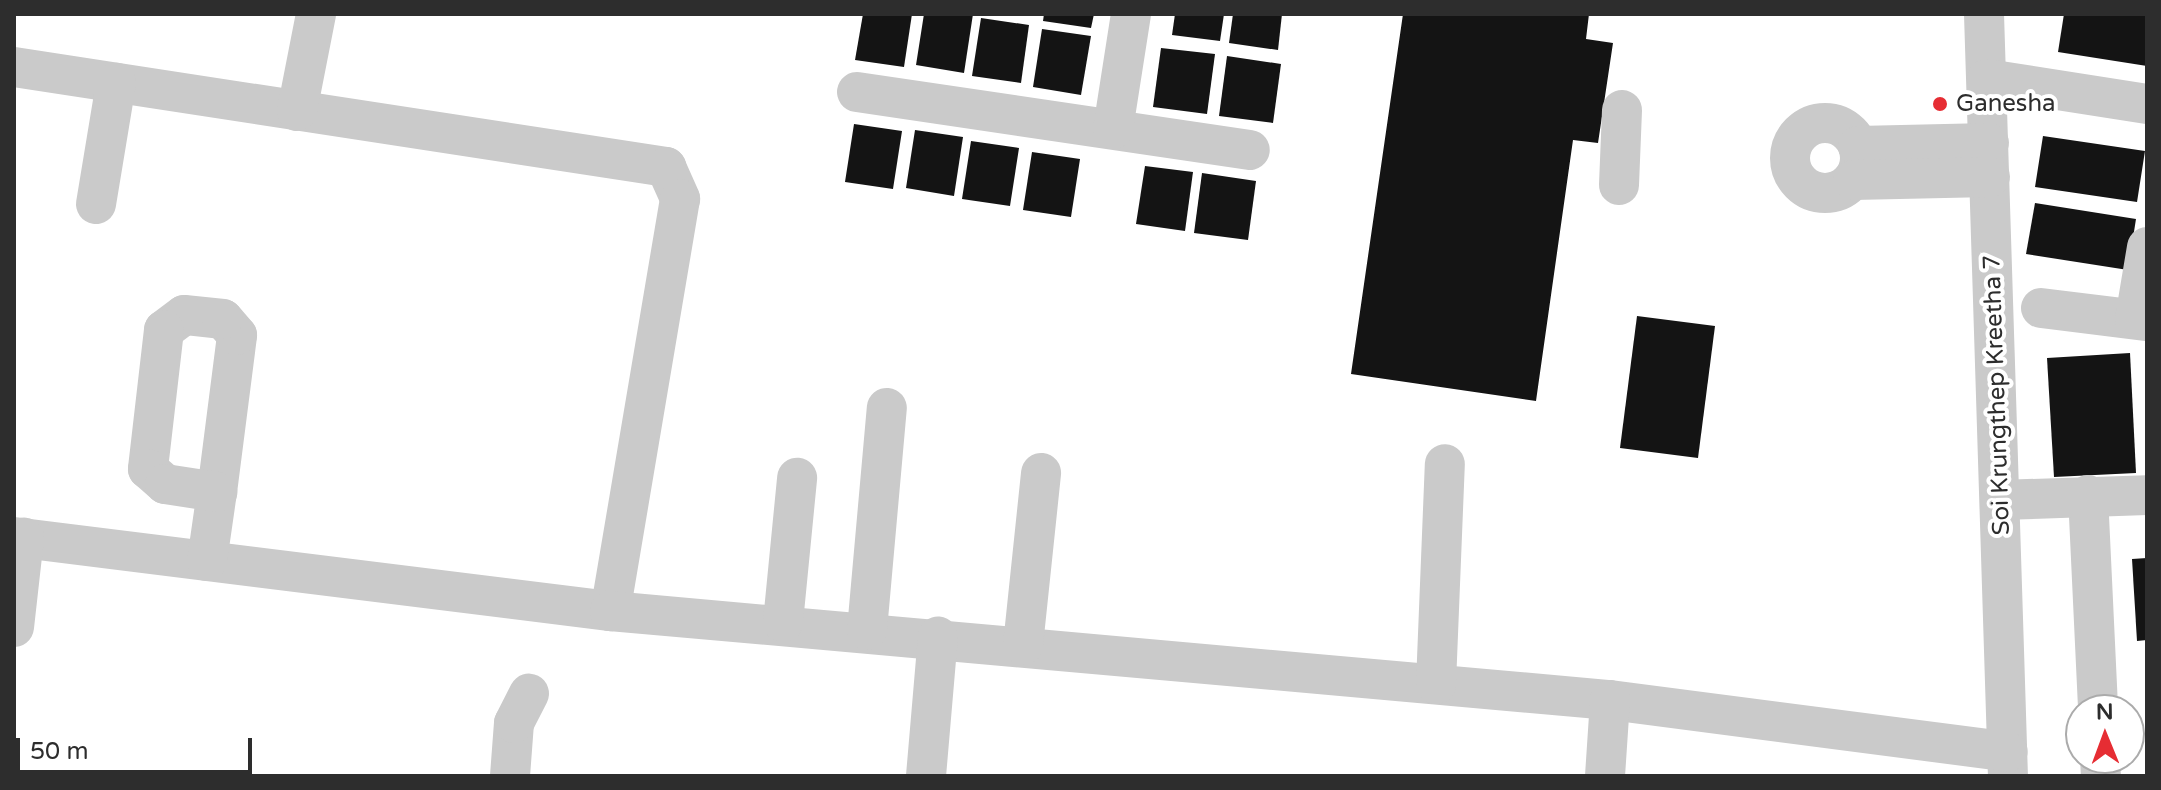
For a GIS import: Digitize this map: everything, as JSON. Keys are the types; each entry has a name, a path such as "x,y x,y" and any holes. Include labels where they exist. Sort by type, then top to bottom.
{"street":[{"path":"297,111 316,14"},
{"path":"1113,129 1131,14"},
{"name":"Soi Krungthep Kreetha 7","path":"1984,14 2008,764"},
{"path":"14,67 666,167 680,199 610,611"},
{"path":"1987,79 2147,104"},
{"path":"96,204 116,83"},
{"path":"857,92 1250,150"},
{"path":"1619,185 1622,110"},
{"path":"1855,163 1989,160"},
{"path":"2041,308 2141,320 2147,247"},
{"path":"867,630 887,408"},
{"path":"1436,684 1445,464"},
{"path":"1023,645 1041,473"},
{"path":"783,622 797,478"},
{"path":"207,561 217,492"},
{"path":"2088,495 2097,694"},
{"path":"2000,500 2147,495"},
{"path":"14,627 19,538 610,611 783,622 1610,700 2008,764"},
{"path":"926,776 938,637"},
{"path":"510,776 514,723 529,694"},
{"path":"1605,776 1610,700"}],"building":[{"path":"863,14 912,14 904,67 855,60"},
{"path":"924,14 973,14 964,73 916,65"},
{"path":"1044,14 1094,14 1091,28 1043,21"},
{"path":"1175,14 1224,14 1220,41 1172,35"},
{"path":"1233,14 1282,14 1278,50 1229,43"},
{"path":"1403,14 1589,14 1586,39 1613,43 1598,143 1573,140 1536,401 1351,374"},
{"path":"2064,14 2147,14 2147,66 2058,52"},
{"path":"981,18 1029,25 1021,83 972,76"},
{"path":"1042,29 1091,36 1081,95 1033,87"},
{"path":"1161,48 1215,54 1207,114 1153,107"},
{"path":"1227,56 1281,64 1273,123 1219,116"},
{"path":"854,124 902,131 893,189 845,182"},
{"path":"915,130 963,137 954,196 906,188"},
{"path":"2043,136 2145,151 2137,202 2035,187"},
{"path":"971,141 1019,148 1010,206 962,199"},
{"path":"1032,152 1080,159 1071,217 1023,210"},
{"path":"1145,166 1193,172 1185,231 1136,224"},
{"path":"1202,173 1256,181 1248,240 1194,233"},
{"path":"2035,203 2136,219 2128,270 2026,254"},
{"path":"1637,316 1715,326 1698,458 1620,448"},
{"path":"2130,353 2136,473 2054,477 2047,358"},
{"path":"2147,558 2147,640 2137,641 2132,559"}],"place":[{"name":"Ganesha","path":"1940,104"}]}
